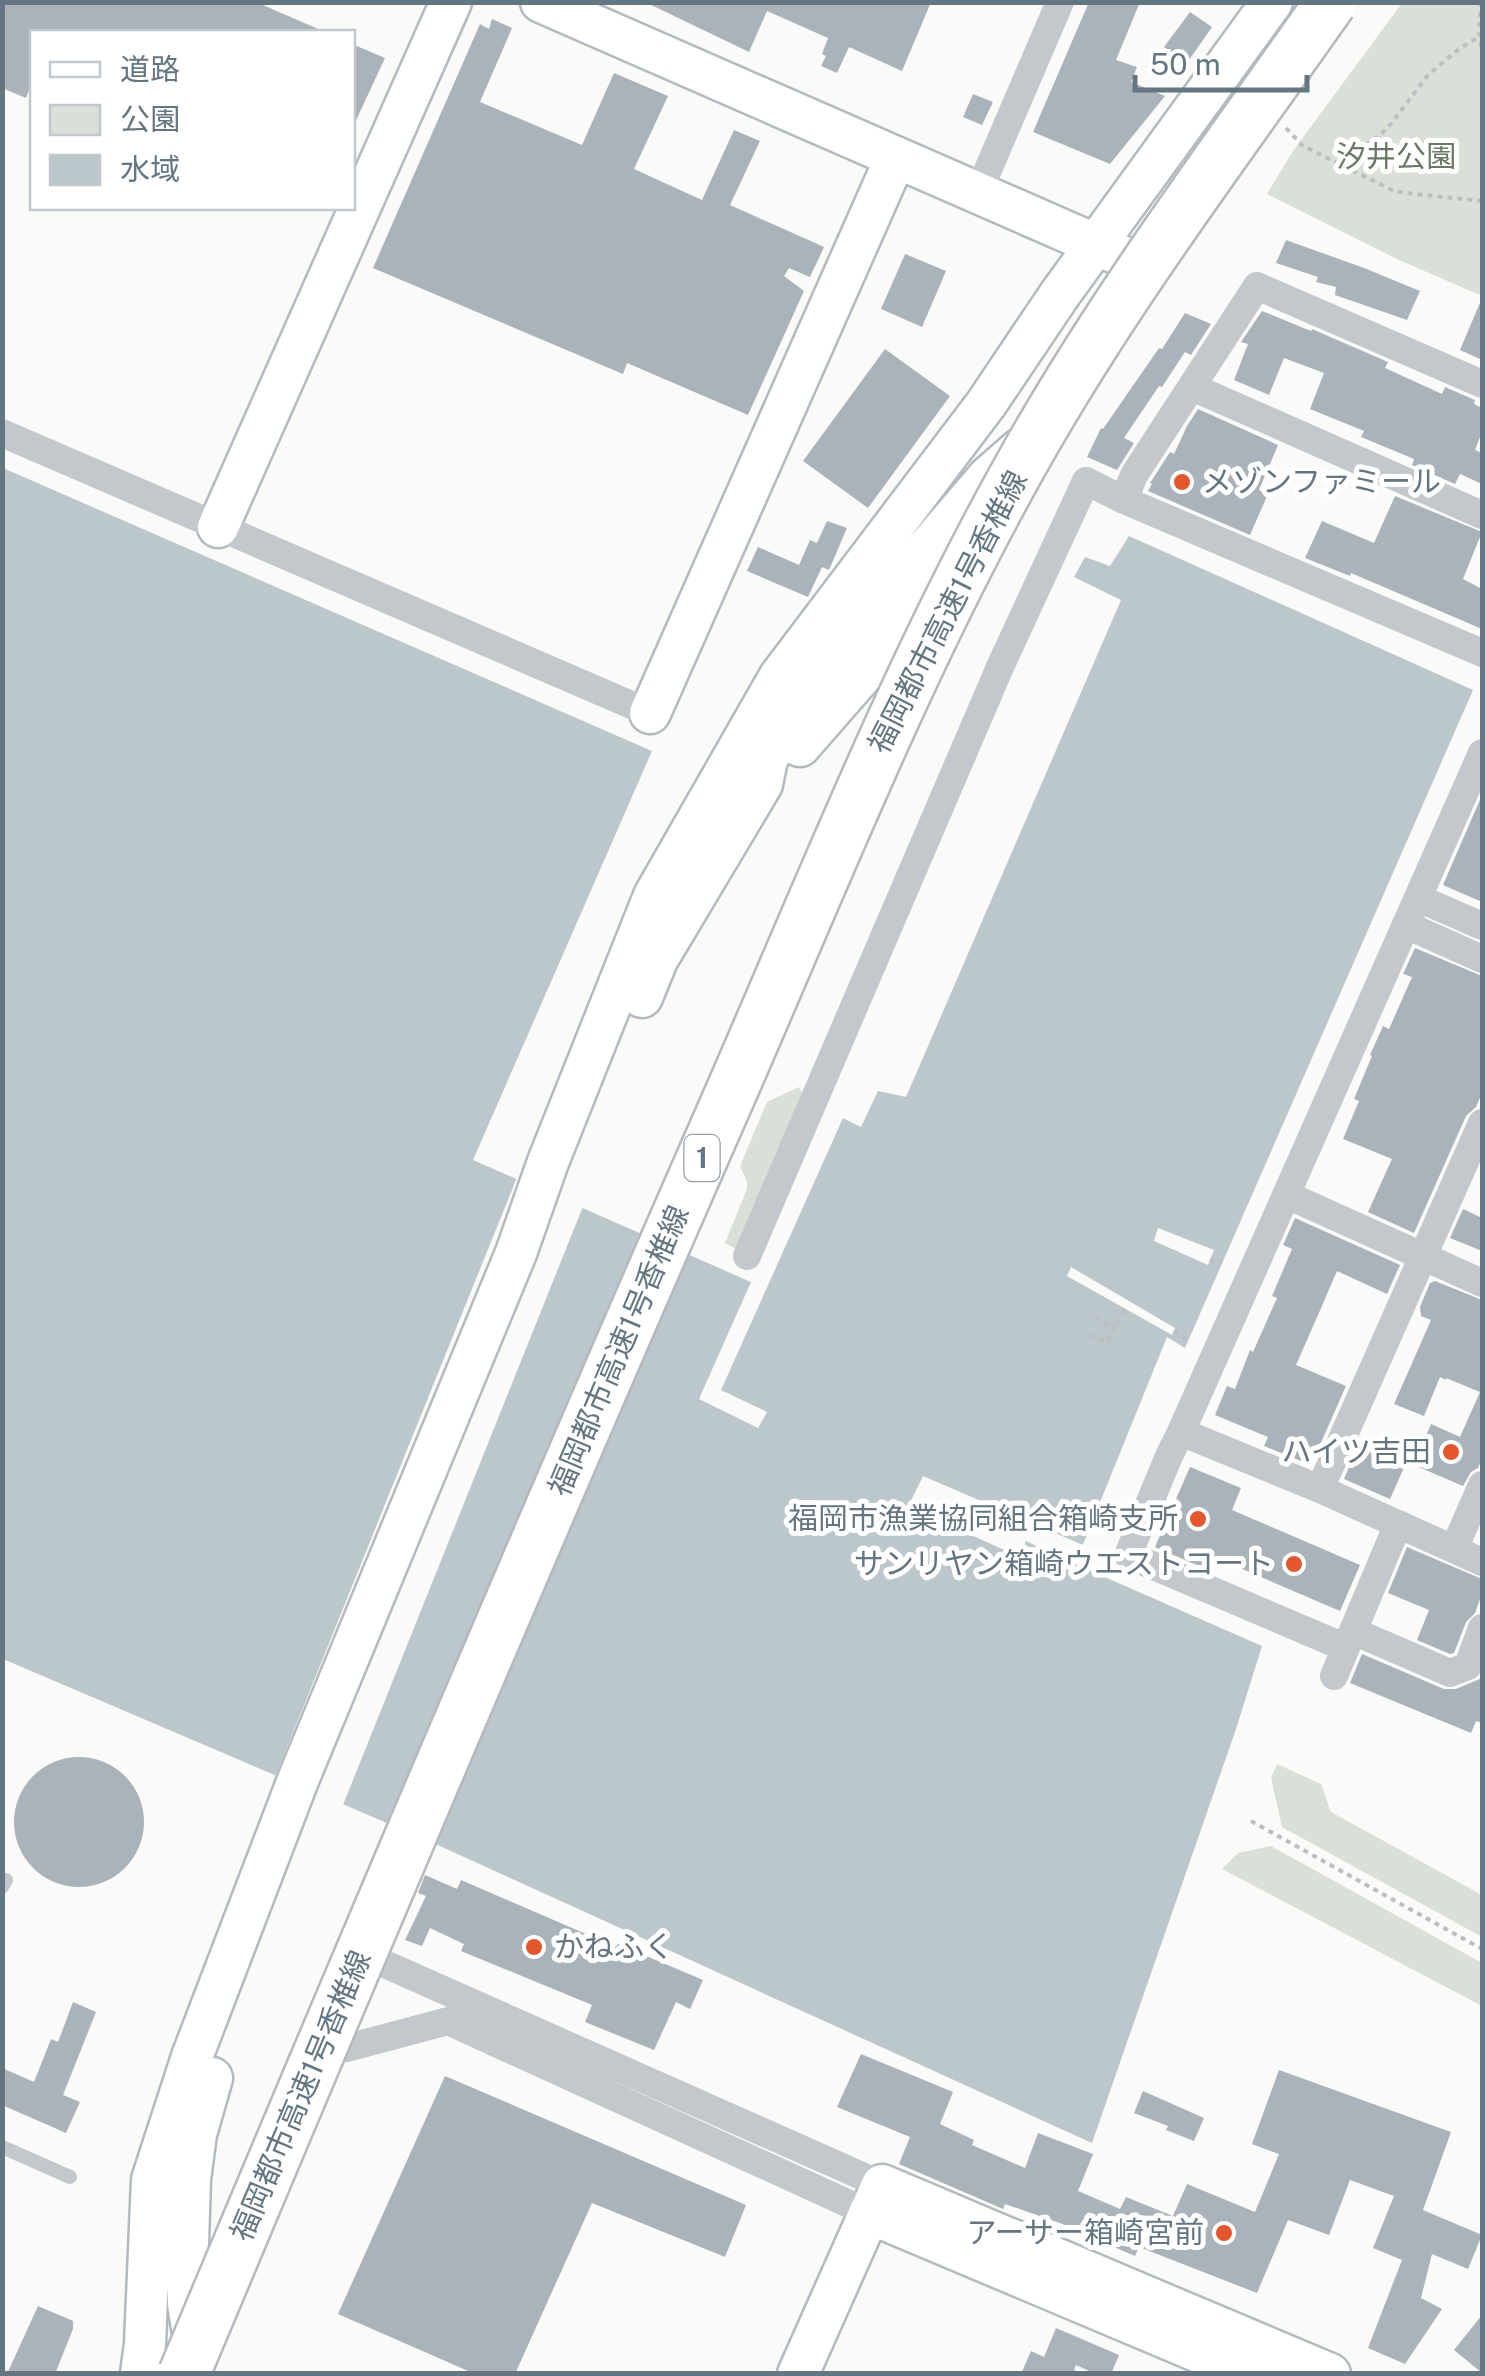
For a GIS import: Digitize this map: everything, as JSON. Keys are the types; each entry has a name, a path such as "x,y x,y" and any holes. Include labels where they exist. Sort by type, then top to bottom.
{"highway":[{"name":"福岡都市高速1号香椎線","path":"172,2374 213,2290 390,1884 834,850 960,576 1108,317 1328,2"},
{"path":"688,1190 746,1108 898,772 986,592 1054,465 1133,335 1363,2"},
{"name":"福岡都市高速1号香椎線","path":"184,2374 213,2290 388,1871 666,1184 835,787 928,595 1013,438 1122,260 1260,77"},
{"path":"163,2374 179,2334 213,2290"}],"street":[{"path":"218,527 450,2"},
{"path":"542,2 1139,264"},
{"path":"978,192 1060,2"},
{"path":"689,869 780,676 986,404 1060,294 1272,2"},
{"path":"140,2374 145,2344 152,2180 203,2062 298,1780 516,1253 654,896 689,869 762,784 767,759 813,688 860,628 988,477 1038,433 1139,264 1260,77 1328,2"},
{"path":"2,433 650,714 896,157"},
{"path":"1124,500 1134,474 1257,286 1482,384"},
{"path":"1192,386 1482,515"},
{"path":"747,1256 992,685 1086,481 1482,654"},
{"path":"1482,753 1128,1555 1450,1673 1468,1666 1482,1628"},
{"path":"1418,898 1482,926"},
{"path":"1406,925 1482,959"},
{"path":"1320,1489 1482,1123"},
{"path":"1288,1195 1482,1283"},
{"path":"1182,1432 1482,1562"},
{"path":"1454,1549 1482,1484"},
{"path":"1334,1676 1398,1524"},
{"path":"387,1964 875,2199 1251,2374"},
{"path":"348,2048 448,2021 875,2199 1330,2374"},
{"path":"194,2374 196,2344 186,2273 190,2179 203,2062"},
{"path":"798,2374 875,2199"}],"lane":[{"path":"2,2148 70,2177"}],"path":[{"path":"1481,2 1482,55"},
{"path":"1342,164 1387,129 1428,75 1480,36"},
{"path":"1260,77 1303,146 1392,190 1482,202"},
{"path":"1210,1260 1221,1264"},
{"path":"1090,1335 1107,1342 1125,1308"},
{"path":"1095,1318 1115,1327"},
{"path":"1174,1331 1188,1340"},
{"path":"1251,1821 1482,1949"}],"green space":[{"name":"汐井公園","path":"1402,3 1482,3 1482,296 1399,260 1267,194 1293,151"},
{"path":"799,1087 800,1101 738,1250 725,1243 747,1189 740,1166 767,1102"},
{"path":"1277,1764 1321,1784 1331,1812 1482,1895 1482,1937 1282,1827 1271,1778"},
{"path":"1271,1846 1482,1963 1482,2006 1222,1869 1238,1853"}],"water":[{"path":"3,468 652,751 473,1160 751,1282 699,1399 758,1428 767,1412 721,1390 843,1118 861,1127 878,1091 906,1097 1121,600 1074,577 1085,557 1110,566 1129,536 1473,690 1185,1348 1167,1337 1075,1564 1262,1646 1092,2143 429,1841 3,1659"}],"pier":[{"path":"518,1175 584,1204 341,1810 273,1782"},
{"path":"1158,1228 1214,1250 1208,1265 1154,1241"},
{"path":"1071,1267 1175,1328 1172,1335 1067,1276"},
{"path":"923,1476 1083,1545 1075,1564 1026,1541 1018,1556 908,1507"}],"building":[{"path":"2,2 256,2 320,30 30,30 30,87 26,98 2,88"},
{"path":"645,2 931,2 902,71 849,47 837,73 821,66 828,38 767,11 749,52"},
{"path":"1089,2 1140,2 1116,60 1137,67 1131,82 1165,96 1110,164 1033,132"},
{"path":"1190,12 1212,27 1187,63 1164,47"},
{"path":"492,19 512,28 480,102 582,145 614,73 668,96 634,169 702,200 734,130 760,141 730,205 824,247 810,277 789,268 784,276 804,291 748,415 627,363 623,374 373,268 480,24 489,29"},
{"path":"355,45 385,58 355,123"},
{"path":"973,94 993,102 982,125 963,117"},
{"path":"1286,240 1420,291 1407,320 1335,295 1336,287 1316,282 1318,277 1276,263"},
{"path":"905,254 946,271 922,327 881,309"},
{"path":"1482,298 1482,360 1460,350"},
{"path":"1262,311 1388,362 1385,368 1442,394 1445,387 1475,400 1474,404 1482,408 1482,432 1475,450 1482,453 1482,484 1460,474 1455,484 1412,465 1414,459 1361,437 1364,431 1310,409 1324,373 1284,358 1269,395 1234,380 1248,344 1241,342"},
{"path":"1185,313 1211,324 1191,355 1185,352 1159,386 1124,438 1134,443 1117,470 1087,457 1101,428"},
{"path":"885,349 950,396 868,508 803,461"},
{"path":"1198,409 1278,445 1259,490 1268,494 1250,535 1148,491"},
{"path":"1395,496 1482,532 1463,579 1482,589 1482,629 1351,573 1350,576 1305,558 1322,521 1374,543"},
{"path":"827,521 847,528 829,570 822,567 808,597 747,571 758,547 799,565 810,540 817,543"},
{"path":"1482,795 1482,902 1443,885"},
{"path":"1415,948 1482,976 1482,1093 1476,1107 1466,1116 1414,1233 1368,1212 1392,1159 1343,1139 1359,1101 1354,1099 1370,1055 1383,1026 1389,1029 1412,977 1403,974"},
{"path":"1463,1209 1482,1218 1482,1251 1450,1238"},
{"path":"1295,1218 1400,1265 1387,1294 1337,1271 1296,1365 1346,1386 1311,1465 1264,1446 1268,1437 1215,1415 1227,1386 1235,1389 1277,1298 1272,1296 1292,1249 1283,1245"},
{"path":"1435,1281 1482,1300 1482,1458 1463,1486 1414,1465 1431,1424 1460,1437 1480,1392 1440,1377 1424,1416 1394,1404 1431,1320 1421,1316 1420,1307 1430,1283"},
{"path":"1359,1443 1406,1463 1390,1499 1344,1479"},
{"path":"1190,1467 1241,1488 1232,1510 1360,1565 1340,1611 1212,1556 1206,1569 1155,1547"},
{"path":"1407,1547 1482,1579 1482,1594 1475,1613 1466,1622 1454,1653 1417,1640 1429,1610 1388,1593"},
{"path":"1362,1654 1444,1689 1456,1689 1482,1678 1482,1723 1476,1721 1471,1733 1350,1683"},
{"path":"79,1757 104,1762 125,1776 139,1797 144,1822 139,1847 125,1868 104,1882 79,1887 54,1882 33,1868 19,1847 14,1822 19,1797 33,1776 54,1762"},
{"path":"425,1875 457,1889 461,1880 703,1980 690,2009 676,2002 654,2050 585,2022 592,2005 461,1951 464,1944 430,1928 422,1946 405,1940 426,1896 418,1893"},
{"path":"73,2002 96,2012 63,2095 80,2102 66,2133 2,2105 2,2068 34,2082 51,2039 58,2042"},
{"path":"861,2054 953,2092 940,2124 974,2140 972,2145 1025,2168 1038,2133 1093,2154 1078,2191 1120,2209 1126,2197 1173,2216 1187,2184 1255,2212 1279,2154 1252,2144 1279,2070 1451,2132 1423,2210 1482,2235 1468,2269 1432,2254 1421,2298 1442,2309 1405,2364 1368,2348 1402,2260 1373,2248 1394,2196 1350,2180 1329,2235 1288,2220 1257,2293 1139,2247 1135,2256 1093,2238 1094,2235 1005,2204 1003,2209 899,2164 910,2137 837,2107"},
{"path":"445,2076 746,2205 725,2257 592,2203 515,2374 475,2374 338,2314"},
{"path":"1143,2091 1204,2118 1194,2141 1134,2113"},
{"path":"38,2306 73,2321 55,2374 7,2374"},
{"path":"1482,2315 1482,2373 1454,2350"},
{"path":"1056,2328 1119,2355 1111,2374 1096,2374 1076,2365 1074,2370 1083,2374 1021,2374 1031,2351 1044,2357"}],"place":[{"name":"メゾンファミール","path":"1182,482"},
{"name":"ハイツ吉田","path":"1451,1452"},
{"name":"福岡市漁業協同組合箱崎支所","path":"1198,1519"},
{"name":"サンリヤン箱崎ウエストコート","path":"1294,1564"},
{"name":"かねふく","path":"534,1947"},
{"name":"アーサー箱崎宮前","path":"1224,2233"}]}
